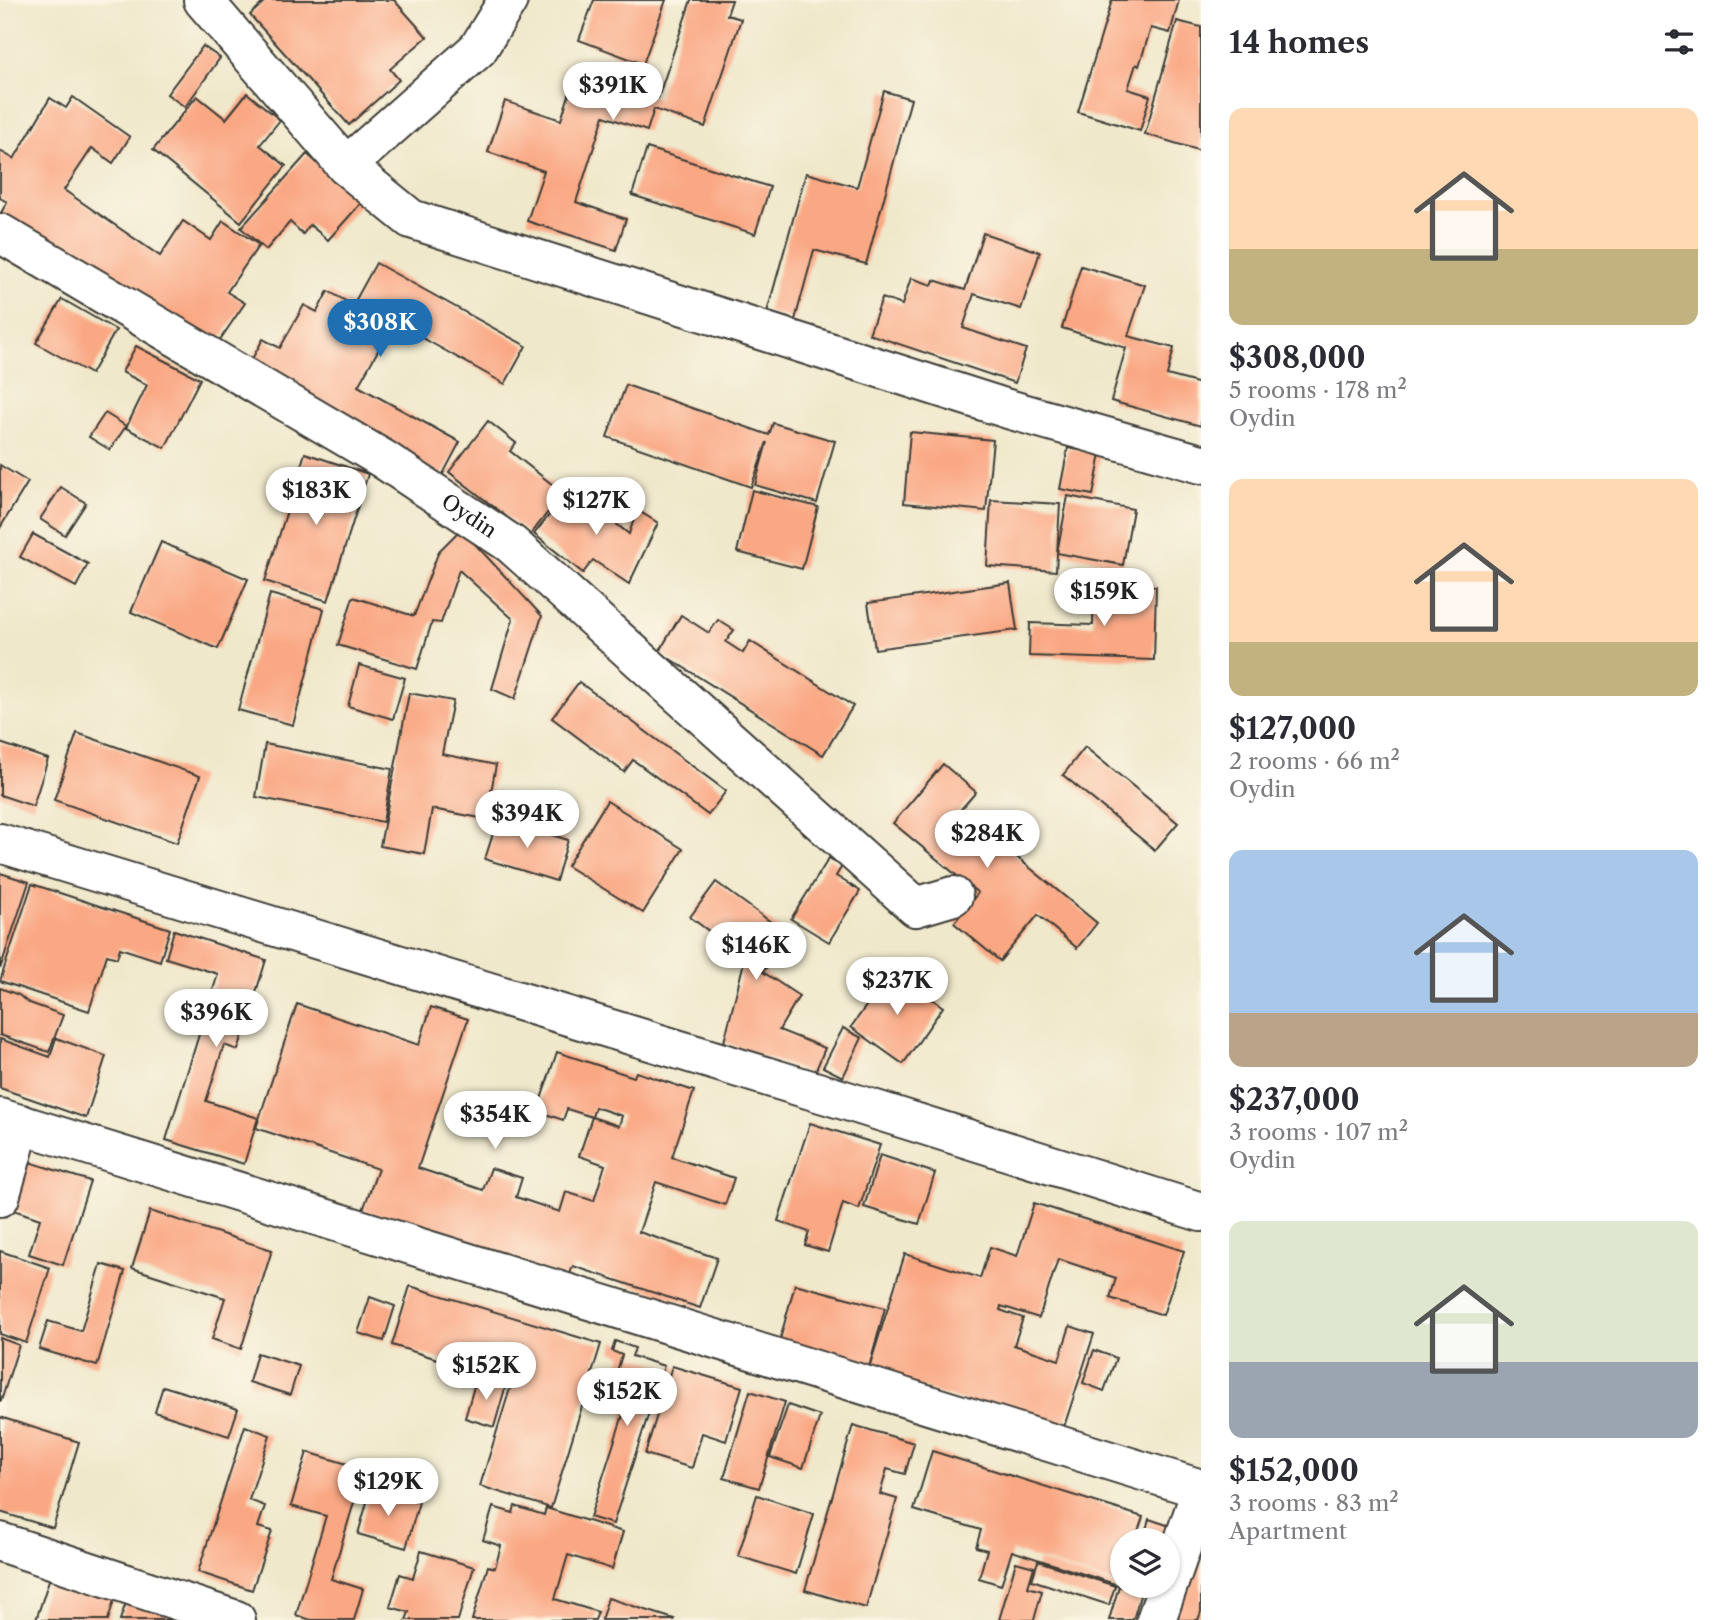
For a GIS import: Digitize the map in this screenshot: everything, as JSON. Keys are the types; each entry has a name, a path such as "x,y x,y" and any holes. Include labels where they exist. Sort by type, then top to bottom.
{"street":[{"path":"203,0 346,166 411,219 1007,409 1201,464"},
{"path":"346,166 478,49 508,0"},
{"name":"Oydin","path":"0,233 383,459 511,544 916,907 953,896"},
{"path":"0,843 844,1100 1201,1212"},
{"path":"0,1197 10,1121 1201,1490 1156,1620"},
{"path":"0,1542 236,1620"}],"building":[{"path":"266,0 394,0 427,37 390,69 399,80 349,125 250,15"},
{"path":"594,0 666,0 643,64 579,40"},
{"path":"691,0 732,0 727,15 741,19 705,127 654,109 647,131 604,116 576,202 626,219 616,250 527,221 544,171 488,152 505,101 561,120 577,70 658,98"},
{"path":"1112,0 1179,0 1170,33 1151,28 1139,66 1136,64 1128,89 1150,96 1140,131 1078,112"},
{"path":"1177,21 1201,27 1201,151 1145,134"},
{"path":"203,46 220,58 185,107 167,94"},
{"path":"884,91 911,99 866,264 814,250 795,320 767,312 806,173 857,187"},
{"path":"247,93 280,120 260,145 286,166 241,222 153,150 197,96 226,119"},
{"path":"73,97 130,137 113,163 92,148 64,190 160,256 183,221 211,240 223,221 259,245 227,292 245,303 213,350 1,213 7,202 0,198 0,151 14,159 50,98 66,108"},
{"path":"647,148 770,187 755,234 632,195"},
{"path":"307,154 362,202 328,240 310,225 303,234 290,222 266,250 241,228"},
{"path":"983,233 1040,252 1021,309 974,294 963,328 1026,349 1015,383 869,334 882,298 902,305 911,278 932,285 934,280 965,290"},
{"path":"376,263 526,346 505,384 394,322 358,386 460,442 442,476 247,368 263,339 280,348 304,305 317,312 328,291 353,305"},
{"path":"1081,266 1145,285 1128,336 1174,348 1167,375 1201,384 1201,426 1111,401 1126,348 1062,328"},
{"path":"62,299 116,330 91,374 36,343"},
{"path":"136,346 200,379 165,448 126,428 147,385 122,372"},
{"path":"626,385 769,435 773,423 835,441 817,503 755,485 767,442 751,487 607,437"},
{"path":"105,413 126,426 110,450 89,437"},
{"path":"488,421 516,443 510,451 563,493 530,535 449,472"},
{"path":"910,432 993,440 986,511 904,503"},
{"path":"1068,448 1101,454 1093,495 1060,489"},
{"path":"305,453 368,474 328,601 265,581"},
{"path":"0,465 28,482 0,528"},
{"path":"61,487 86,503 65,535 40,519"},
{"path":"571,488 629,534 637,510 658,523 629,584 593,560 583,573 534,534"},
{"path":"752,490 818,507 802,569 737,552"},
{"path":"1068,496 1133,509 1123,565 1057,553"},
{"path":"991,500 1060,504 1056,571 987,566"},
{"path":"461,529 542,616 515,699 492,689 513,619 459,570 441,623 432,622 417,669 338,645 353,597 414,616 439,551"},
{"path":"33,534 88,564 76,587 20,557"},
{"path":"161,542 248,579 218,649 131,612"},
{"path":"1010,583 1017,630 875,649 868,603"},
{"path":"1094,585 1156,586 1154,660 1029,656 1030,623 1093,625"},
{"path":"270,594 324,609 293,725 238,710"},
{"path":"681,615 709,633 718,620 734,630 726,642 743,653 750,641 853,706 823,755 659,652"},
{"path":"359,665 405,678 393,719 348,706"},
{"path":"579,682 726,791 708,815 633,760 624,772 552,718"},
{"path":"409,693 453,701 442,754 496,765 486,819 432,809 424,854 380,846"},
{"path":"77,733 200,776 177,843 54,800"},
{"path":"0,743 48,759 33,806 0,795"},
{"path":"265,744 392,769 383,822 256,797"},
{"path":"1085,747 1178,823 1155,850 1063,775"},
{"path":"943,764 976,792 957,814 982,835 995,820 1021,842 1012,853 1097,923 1077,948 1038,915 1000,961 954,923 978,893 893,823"},
{"path":"607,801 683,849 643,913 567,866"},
{"path":"498,818 568,840 556,881 485,859"},
{"path":"829,858 842,866 836,876 860,891 829,942 791,919"},
{"path":"0,873 29,882 0,969"},
{"path":"716,882 790,936 763,972 799,996 779,1030 825,1048 814,1075 724,1042 745,958 690,917"},
{"path":"32,884 170,929 160,961 120,948 117,958 107,955 89,1011 0,981"},
{"path":"174,930 266,960 238,1050 224,1045 206,1101 258,1118 244,1164 166,1140 218,974 166,958"},
{"path":"892,970 943,1007 903,1064 851,1027"},
{"path":"0,988 19,995 27,1002 63,1015 49,1052 0,1035"},
{"path":"297,1004 419,1045 431,1007 468,1019 418,1168 483,1190 491,1168 522,1178 516,1197 560,1212 566,1192 594,1201 605,1165 579,1156 592,1117 567,1109 563,1120 537,1111 557,1052 634,1077 636,1072 694,1091 672,1157 734,1178 725,1205 656,1182 639,1232 717,1258 700,1308 573,1266 568,1279 363,1210 378,1169 256,1128","holes":["595,1107 622,1116 619,1126 592,1117"]},
{"path":"843,1028 862,1038 843,1077 823,1067"},
{"path":"56,1038 106,1056 86,1118 0,1088 0,1039 50,1057"},
{"path":"810,1123 880,1145 859,1209 843,1203 828,1252 805,1245 809,1232 778,1221"},
{"path":"880,1155 935,1173 919,1224 864,1207"},
{"path":"23,1160 90,1181 63,1265 29,1254 40,1219 8,1208"},
{"path":"1034,1203 1184,1251 1163,1315 1110,1298 1116,1278 1058,1259 1039,1318 1001,1306 1000,1310 1023,1318 1014,1345 1059,1360 1070,1326 1094,1334 1062,1433 868,1371 905,1254 980,1278 990,1247 1017,1256"},
{"path":"150,1211 272,1250 241,1349 212,1339 225,1298 132,1268"},
{"path":"0,1251 50,1268 26,1343 0,1334"},
{"path":"101,1264 125,1271 97,1366 39,1349 48,1321 81,1331"},
{"path":"795,1284 885,1308 868,1371 778,1347"},
{"path":"410,1286 601,1344 551,1508 480,1486 512,1382 392,1345"},
{"path":"370,1297 395,1306 384,1341 358,1333"},
{"path":"0,1338 19,1345 1,1401 0,1401"},
{"path":"615,1341 635,1348 632,1356 664,1366 613,1524 590,1517 631,1390 613,1384 622,1355 612,1351"},
{"path":"1094,1350 1116,1358 1104,1391 1083,1383"},
{"path":"257,1353 299,1366 290,1395 249,1382"},
{"path":"672,1366 742,1387 726,1441 702,1433 692,1468 645,1454"},
{"path":"477,1376 506,1385 494,1427 465,1418"},
{"path":"163,1386 238,1409 229,1436 155,1412"},
{"path":"750,1391 785,1402 759,1488 724,1478"},
{"path":"788,1405 820,1416 803,1468 770,1457"},
{"path":"0,1417 79,1442 53,1528 0,1512"},
{"path":"853,1425 914,1443 905,1474 887,1469 880,1494 897,1499 866,1608 805,1590"},
{"path":"245,1426 270,1435 249,1500 265,1506 258,1527 272,1531 252,1590 198,1572"},
{"path":"932,1451 1143,1517 1139,1528 1110,1528 1110,1582 1012,1551 1001,1585 979,1578 987,1550 976,1547 981,1530 914,1510"},
{"path":"307,1452 364,1469 331,1579 363,1589 354,1620 311,1620 296,1615 326,1516 291,1506"},
{"path":"371,1488 419,1502 406,1548 358,1534"},
{"path":"757,1495 814,1514 796,1574 738,1556"},
{"path":"515,1506 544,1515 546,1508 623,1532 612,1569 568,1555 555,1599 598,1612 595,1620 472,1620 488,1566 495,1568 501,1546 483,1540 493,1507 513,1513"},
{"path":"1201,1514 1201,1612 1198,1620 1163,1620 1171,1598 1180,1598 1180,1573"},
{"path":"1149,1519 1170,1526 1169,1528 1146,1528"},
{"path":"421,1551 474,1567 458,1620 406,1620 409,1612 390,1607 400,1574 413,1578"},
{"path":"1038,1561 1110,1584 1111,1598 1109,1605 1032,1580"},
{"path":"1016,1562 1034,1567 1028,1587 1042,1591 1034,1620 999,1620"},
{"path":"50,1577 115,1597 108,1620 36,1620"},
{"path":"608,1598 674,1619 601,1620"},
{"path":"1115,1598 1139,1598 1133,1620 1109,1620"},
{"path":"127,1600 176,1617 175,1620 120,1620"}]}
